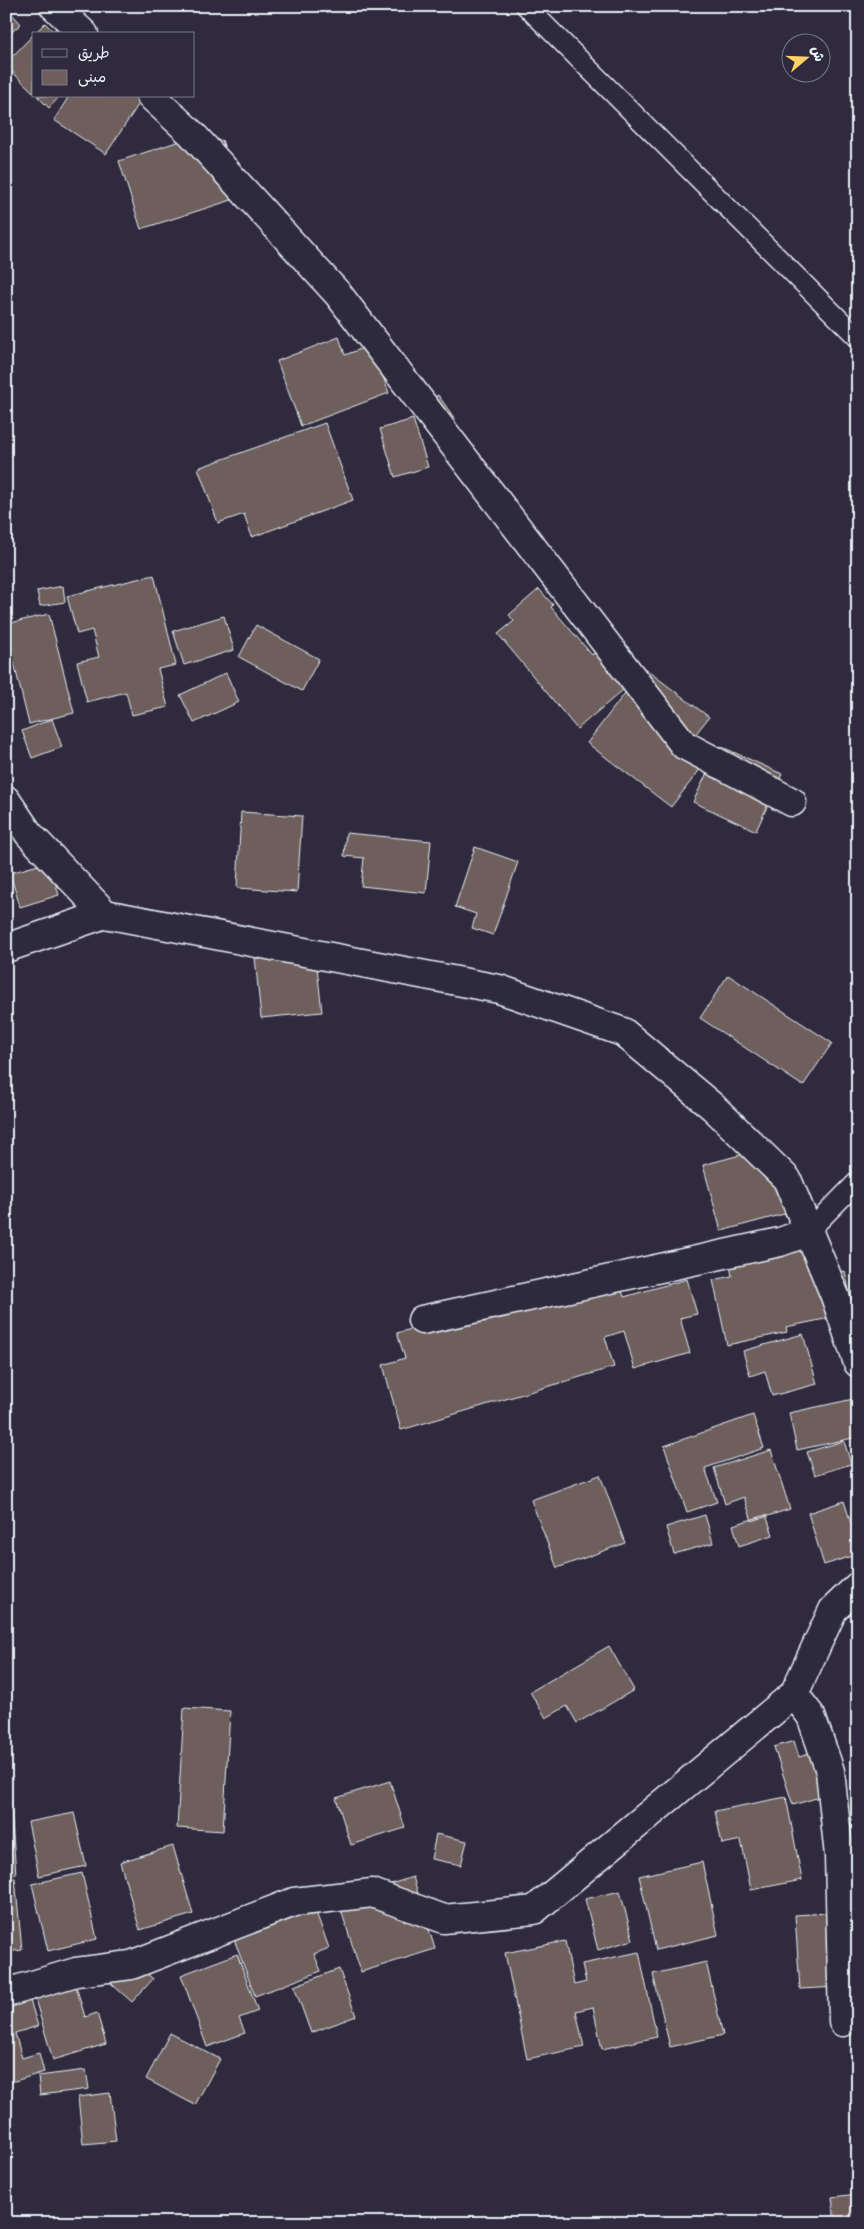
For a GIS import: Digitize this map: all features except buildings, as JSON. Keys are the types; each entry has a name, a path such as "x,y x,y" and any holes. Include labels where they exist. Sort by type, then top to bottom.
{"street":[{"path":"54,6 82,32"},
{"path":"153,98 192,134 338,294 684,745 792,802"},
{"path":"6,800 28,834 105,914"},
{"path":"6,948 105,914 499,989 623,1032 713,1106 786,1179 855,1349"},
{"path":"422,1320 780,1242 808,1232"},
{"path":"6,1993 76,1972 132,1965 294,1902 372,1893 444,1919 534,1910 794,1694 833,1610 858,1586"},
{"path":"794,1694 811,1716 830,1771 848,1857 843,2022"}],"lane":[{"path":"526,6 858,338"},
{"path":"808,1232 858,1180"}]}
